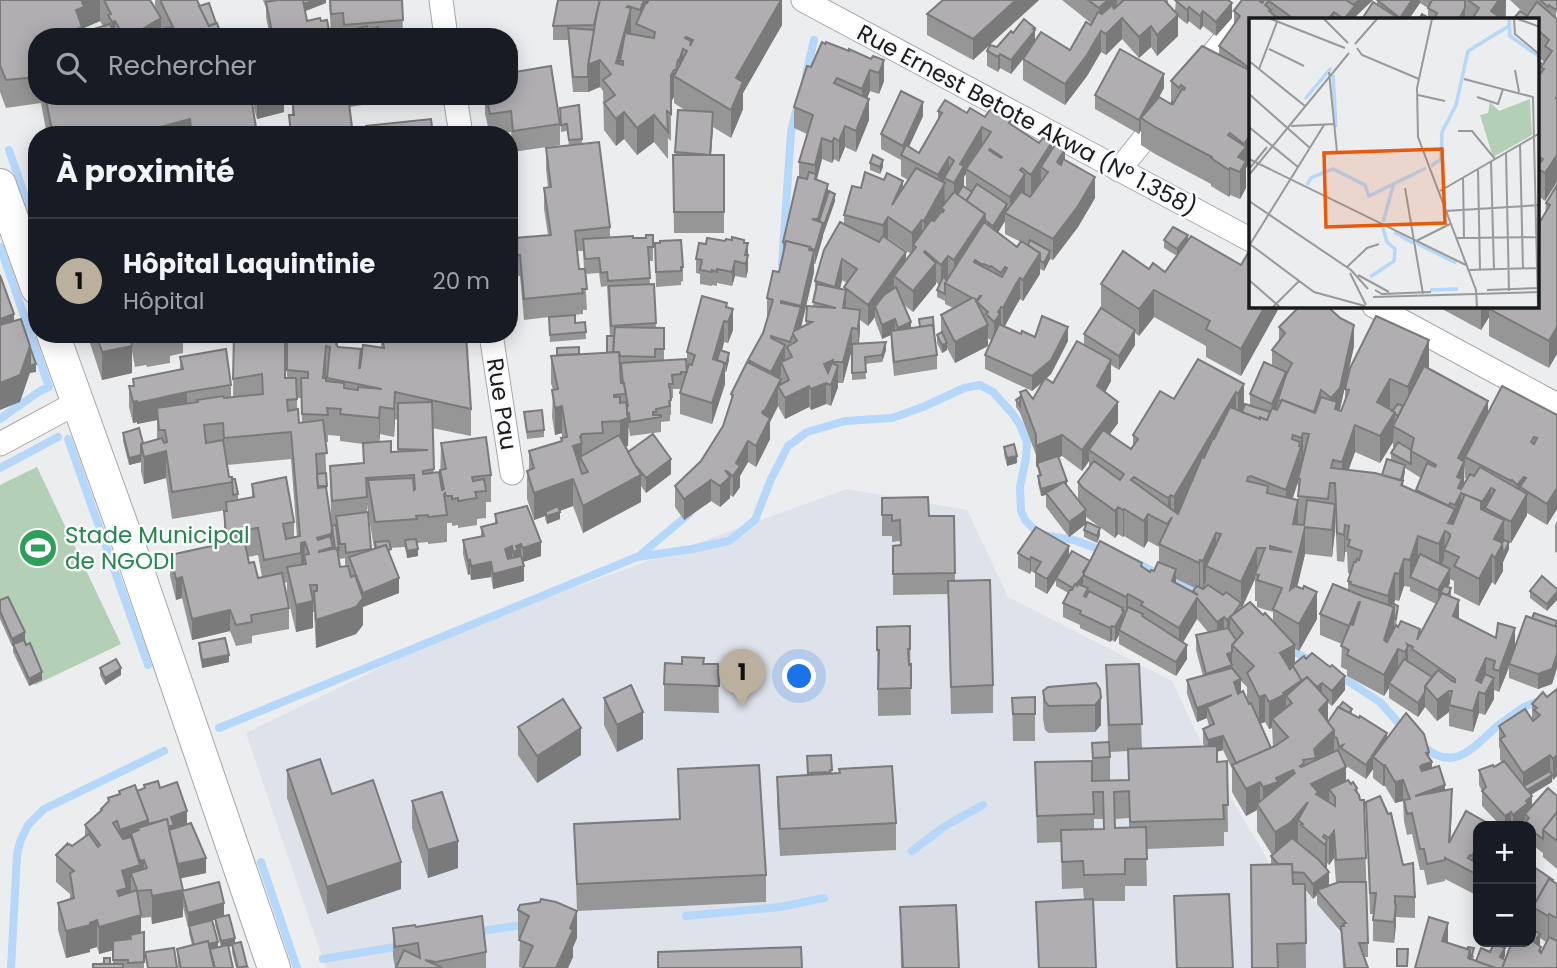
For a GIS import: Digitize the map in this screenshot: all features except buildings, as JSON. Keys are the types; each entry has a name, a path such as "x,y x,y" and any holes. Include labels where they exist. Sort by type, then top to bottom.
{"main road":[{"path":"0,185 28,263"},
{"path":"56,343 130,548 274,968"}],"street":[{"path":"440,0 445,28"},
{"name":"Rue Ernest Betote Akwa (N° 1.358)","path":"803,0 1249,239"},
{"path":"1119,170 1257,0"},
{"path":"456,105 460,126"},
{"path":"1378,308 1557,405"},
{"name":"Rue Pau","path":"492,343 512,473"},
{"path":"0,444 78,402"}],"shaded area":[{"path":"847,489 967,510 1008,597 1172,681 1214,770 1268,860 1268,888 1303,889 1322,909 1343,938 1344,968 326,968 246,733 460,629"}],"green space":[{"name":"Stade Municipal de NGODI","path":"37,467 121,644 35,685 0,611 0,485"}],"waterway":[{"path":"806,75 814,40"},
{"path":"782,265 791,132 796,111"},
{"path":"9,150 28,205"},
{"path":"0,247 28,327"},
{"path":"0,419 49,387 34,343"},
{"path":"219,728 637,557 729,541 755,520 788,446 807,432 845,421 892,418 964,388 980,385 993,392 1020,425 1027,442 1020,487 1021,511 1025,520 1042,535 1074,540 1106,552"},
{"path":"0,468 58,437"},
{"path":"68,439 148,665"},
{"path":"640,555 689,514"},
{"path":"1135,562 1201,595"},
{"path":"1287,648 1316,663"},
{"path":"1337,674 1380,702 1404,729"},
{"path":"1422,745 1443,757 1461,755 1521,709 1557,696"},
{"path":"11,968 17,855 28,825 44,809 164,751"},
{"path":"912,851 945,826 983,805"},
{"path":"261,862 297,968"},
{"path":"686,916 780,907 824,898"},
{"path":"476,932 522,925"},
{"path":"323,959 401,946"}],"place":[{"name":"Stade Municipal de NGODI","path":"38,548"},
{"name":"Hôpital Laquintinie","path":"742,707"}]}
